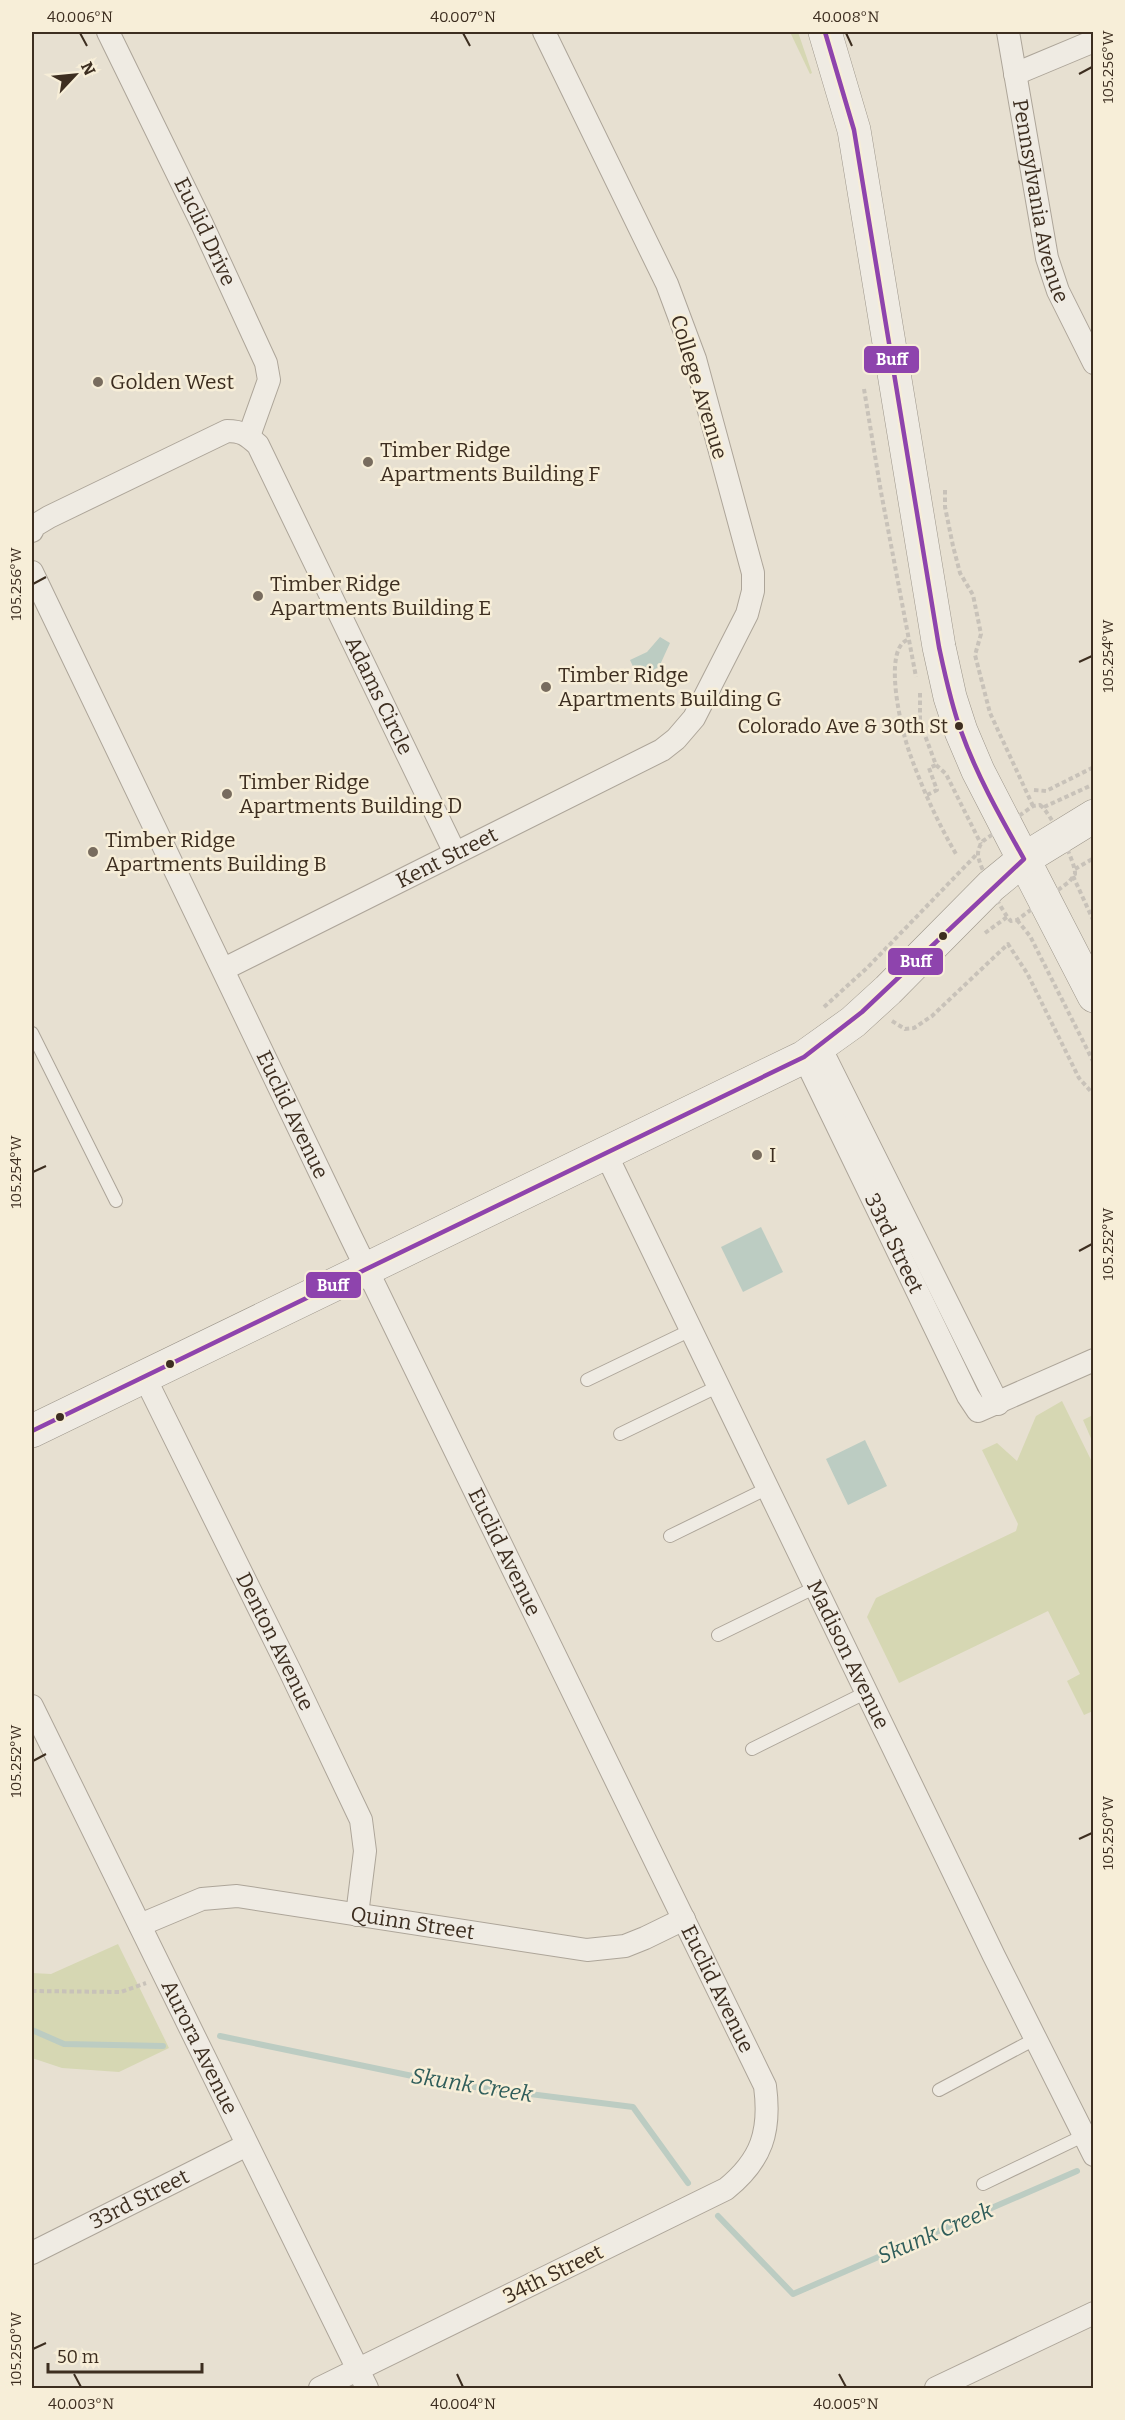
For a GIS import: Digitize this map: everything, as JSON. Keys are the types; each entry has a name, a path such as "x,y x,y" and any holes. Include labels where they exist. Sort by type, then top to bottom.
{"main road":[{"path":"825,32 854,130 939,647 950,697 978,771 1094,996"},
{"path":"32,1431 812,1052 853,1022 888,990 962,914 1024,860 1094,816"}],"street":[{"name":"Euclid Drive","path":"108,32 202,224 266,363 269,380 249,436"},
{"name":"College Avenue","path":"544,32 667,284 695,359 753,573 753,591 747,614 694,718 669,745"},
{"name":"Pennsylvania Avenue","path":"1008,32 1047,258 1058,291 1089,341 1094,363"},
{"path":"1015,74 1094,41"},
{"path":"32,531 34,526 49,517 227,431 240,431 249,436"},
{"name":"Adams Circle","path":"249,436 258,446 455,853"},
{"path":"32,572 224,969"},
{"name":"Kent Street","path":"224,969 669,745"},
{"name":"Euclid Avenue","path":"224,969 367,1269 765,2086 768,2111 765,2136"},
{"name":"33rd Street","path":"812,1052 998,1404 1094,1360"},
{"name":"Madison Avenue","path":"606,1154 1088,2146"},
{"name":"Denton Avenue","path":"144,1376 285,1660 361,1820 365,1851 357,1916"},
{"name":"Aurora Avenue","path":"32,1706 363,2379"},
{"name":"Quinn Street","path":"140,1925 202,1899 237,1896 587,1950 624,1946 684,1918"},
{"name":"34th Street","path":"320,2388 363,2379 726,2189 740,2178 755,2159 765,2136"},
{"name":"33rd Street","path":"32,2253 247,2145"},
{"path":"936,2388 1094,2313"}],"lane":[{"path":"32,1033 116,1201"},
{"path":"587,1380 691,1330"},
{"path":"620,1434 719,1386"},
{"path":"670,1536 768,1488"},
{"path":"718,1635 816,1587"},
{"path":"752,1749 867,1692"},
{"path":"939,2090 1035,2039"},
{"path":"983,2184 1088,2146"}],"path":[{"path":"864,388 907,640 903,642 894,668 898,705 909,753 942,830 956,854"},
{"path":"945,490 945,507 953,546 960,573 973,595 981,634 975,656 990,713 1031,807 1040,805 1044,807 1094,784"},
{"path":"927,795 937,790 929,768 936,765"},
{"path":"1034,790 1046,791 1094,767"},
{"path":"1044,807 1047,812"},
{"path":"823,1009 868,967 978,853 983,841"},
{"path":"978,853 980,862"},
{"path":"1069,882 1073,876 1074,867 1094,858"},
{"path":"1073,876 1094,922"},
{"path":"1005,914 1011,921 1017,920 1022,915"},
{"path":"1017,920 1030,936 1094,1063"},
{"path":"892,1020 905,1029 914,1028 932,1016 1008,944 1027,973 1079,1078 1094,1095"},
{"path":"32,1991 121,1992 164,1976"}],"green space":[{"path":"790,32 798,32 812,73 810,74"},
{"path":"1062,1401 1093,1464 1093,1711 1084,1715 1067,1681 1080,1674 1048,1611 899,1683 867,1617 876,1598 1016,1531 1018,1524 982,1450 997,1443 1017,1461 1036,1416"},
{"path":"1093,1415 1093,1443 1083,1420"},
{"path":"118,1944 169,2048 119,2072 62,2068 32,2058 32,1973 51,1974"}],"shaded area":[{"path":"660,637 670,643 659,667 638,677 630,660 647,652"},
{"path":"761,1227 783,1272 743,1292 721,1247"},
{"path":"865,1440 887,1486 848,1505 826,1459"}],"waterway":[{"name":"Skunk Creek","path":"32,2030 64,2044 163,2046"},
{"name":"Skunk Creek","path":"220,2036 451,2084 633,2107 688,2183"},
{"name":"Skunk Creek","path":"718,2216 793,2294 1077,2171"}],"transit line":[{"name":"Buff","path":"32,1431 804,1057 862,1012 1024,859 974,764 957,721 948,689 939,647 854,130 825,32"}],"place":[{"name":"Golden West","path":"98,382"},
{"name":"Timber Ridge Apartments Building F","path":"368,462"},
{"name":"Timber Ridge Apartments Building E","path":"258,596"},
{"name":"Timber Ridge Apartments Building G","path":"546,687"},
{"name":"Colorado Ave & 30th St","path":"959,726"},
{"name":"Timber Ridge Apartments Building D","path":"227,794"},
{"name":"Timber Ridge Apartments Building B","path":"93,852"},
{"name":"I","path":"757,1155"}]}
